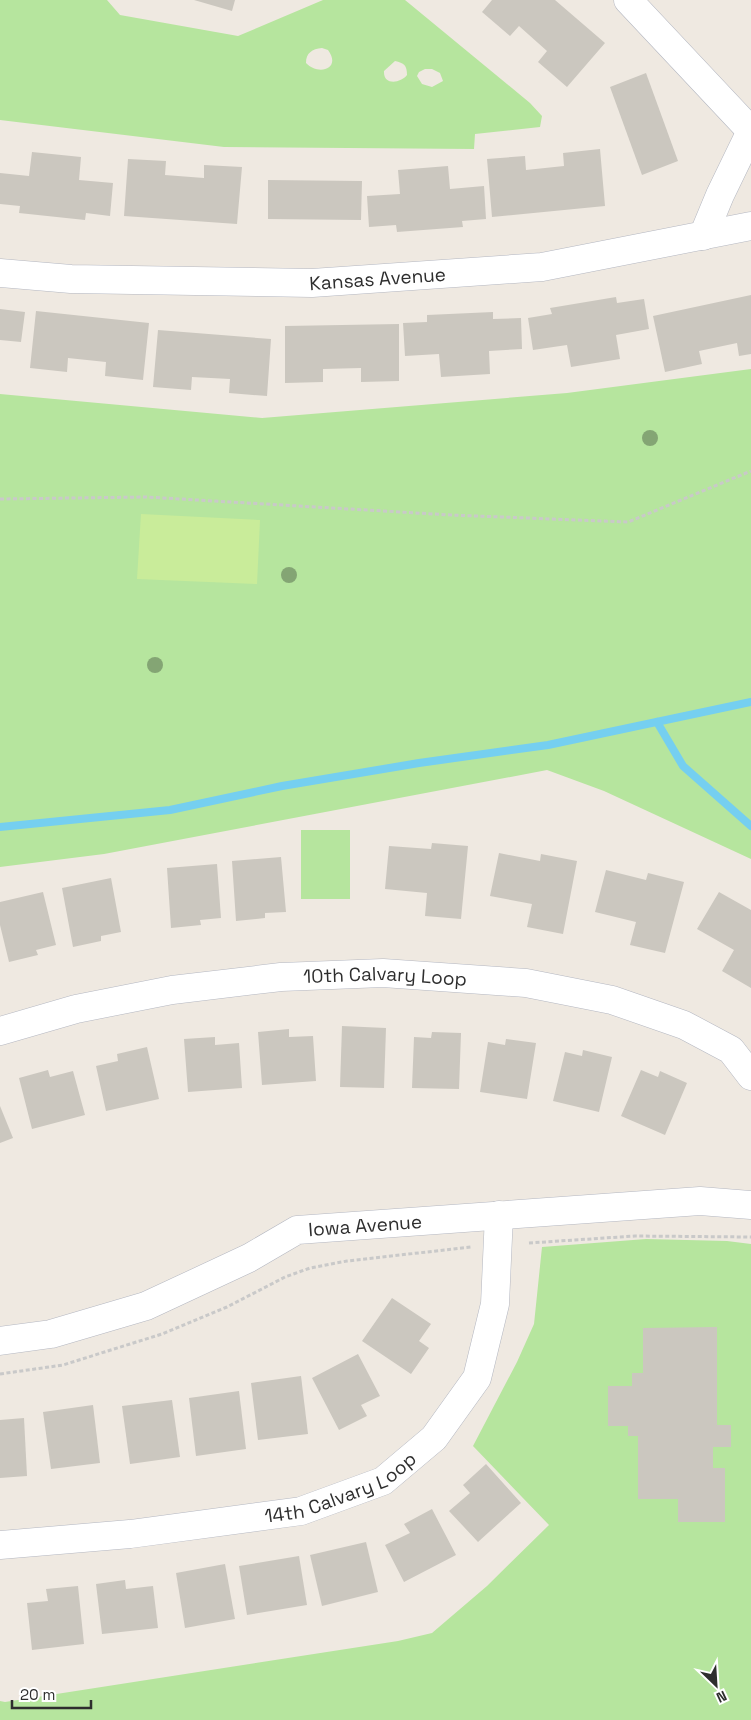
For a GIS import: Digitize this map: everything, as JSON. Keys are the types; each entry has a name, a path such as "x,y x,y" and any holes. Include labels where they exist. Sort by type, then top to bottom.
{"street":[{"path":"628,0 751,131 720,195 703,236"},
{"name":"Kansas Avenue","path":"0,273 71,280 312,283 542,267 751,226"},
{"name":"10th Calvary Loop","path":"0,1031 76,1009 172,990 281,978 383,973 526,983 612,1000 684,1025 731,1050 751,1076"},
{"name":"Iowa Avenue","path":"0,1341 51,1334 146,1306 249,1258 296,1230 700,1201 751,1206"},
{"name":"14th Calvary Loop","path":"0,1544 130,1534 301,1512 383,1481 434,1438 477,1378 495,1304 500,1215"}],"path":[{"path":"0,499 146,497 441,514 628,522 751,471"},
{"path":"523,1243 635,1236 751,1237"},
{"path":"0,1374 63,1365 162,1334 227,1307 285,1277 310,1268 347,1261 475,1246"}],"green space":[{"path":"0,0 107,0 120,15 238,36 323,0 405,0 530,103 542,116 540,127 475,134 474,149 224,147 0,120","holes":["322,48 328,50 332,57 330,66 322,70 311,67 306,63 310,52","395,61 404,65 407,75 401,80 393,82 386,79 384,71","425,69 432,69 440,73 443,81 432,87 422,84 417,76 419,72"]},
{"path":"751,369 751,859 604,791 547,770 104,854 0,867 0,394 262,418 567,393"},
{"path":"141,514 260,520 257,584 137,579"},
{"path":"301,830 350,830 350,899 301,899"},
{"path":"646,1239 727,1241 751,1244 751,1720 0,1720 0,1701 5,1702 398,1641 432,1633 487,1586 549,1525 473,1446 517,1362 534,1324 542,1247"}],"building":[{"path":"194,0 235,0 232,11"},
{"path":"492,0 555,0 605,43 567,87 538,62 547,51 519,26 510,36 482,12"},
{"path":"646,73 678,161 642,175 610,87"},
{"path":"600,149 605,206 492,217 487,159 525,156 526,170 564,166 563,153"},
{"path":"32,152 81,157 79,180 113,183 110,216 86,213 85,220 19,213 20,206 0,204 0,173 29,176"},
{"path":"128,159 166,161 165,175 204,178 204,165 242,167 237,224 124,216"},
{"path":"448,166 450,189 484,186 486,219 462,221 463,227 397,232 396,225 369,227 367,196 400,194 398,170"},
{"path":"268,180 362,181 361,220 268,219"},
{"path":"751,295 751,354 739,356 737,343 699,351 702,364 665,372 653,316"},
{"path":"616,297 617,303 644,299 649,329 616,335 620,359 571,367 567,345 533,350 528,318 552,314 550,308"},
{"path":"0,309 25,312 21,342 0,340"},
{"path":"36,311 149,323 143,380 105,376 106,362 68,358 67,372 30,368"},
{"path":"493,312 493,319 521,318 522,349 489,351 490,374 441,377 439,354 405,356 403,323 427,322 427,315"},
{"path":"399,324 399,381 361,382 361,368 323,369 323,382 285,383 285,326"},
{"path":"158,330 271,339 267,396 229,393 230,379 192,377 191,390 153,387"},
{"path":"432,843 468,846 461,919 425,916 427,893 385,889 389,846 431,849"},
{"path":"499,853 540,861 541,854 577,861 563,934 527,927 532,904 490,896"},
{"path":"281,857 286,912 265,913 265,918 236,921 232,861"},
{"path":"217,864 221,918 200,920 201,925 171,928 167,868"},
{"path":"606,870 646,880 648,873 684,882 665,953 630,945 636,922 595,912"},
{"path":"111,878 121,932 101,936 101,941 73,947 62,888"},
{"path":"43,892 56,945 36,950 38,955 9,962 0,925 0,902"},
{"path":"719,892 751,910 751,988 722,971 734,950 697,929"},
{"path":"342,1026 386,1028 384,1088 340,1087"},
{"path":"289,1029 289,1037 313,1036 316,1081 262,1085 258,1032"},
{"path":"432,1032 461,1033 459,1089 412,1088 414,1037 431,1038"},
{"path":"215,1037 215,1045 239,1043 242,1088 188,1092 184,1039"},
{"path":"506,1039 536,1043 527,1099 480,1092 488,1042 505,1045"},
{"path":"147,1047 159,1099 106,1111 96,1066 118,1061 117,1054"},
{"path":"583,1050 612,1057 599,1112 553,1101 565,1052 582,1056"},
{"path":"48,1070 50,1077 73,1071 85,1115 32,1129 19,1078"},
{"path":"641,1070 658,1077 660,1071 687,1083 665,1135 621,1116"},
{"path":"0,1106 13,1138 0,1143"},
{"path":"392,1298 431,1324 419,1341 429,1348 411,1374 362,1341"},
{"path":"717,1327 717,1425 731,1425 731,1447 713,1447 713,1468 725,1468 725,1522 678,1522 678,1499 638,1499 638,1436 628,1436 628,1426 608,1426 608,1386 632,1386 632,1373 643,1373 643,1328"},
{"path":"358,1354 380,1396 361,1405 367,1416 339,1430 312,1378"},
{"path":"301,1376 308,1434 258,1440 251,1383"},
{"path":"239,1391 246,1449 196,1456 189,1398"},
{"path":"172,1400 180,1457 130,1464 122,1406"},
{"path":"93,1405 100,1463 51,1469 43,1412"},
{"path":"24,1418 27,1476 0,1478 0,1420"},
{"path":"486,1464 521,1503 478,1542 449,1511 470,1493 463,1485"},
{"path":"432,1509 456,1555 404,1582 385,1545 410,1533 404,1524"},
{"path":"366,1542 378,1592 322,1606 310,1555"},
{"path":"299,1556 307,1605 247,1615 239,1566"},
{"path":"225,1564 235,1619 185,1628 176,1573"},
{"path":"125,1580 126,1589 153,1586 158,1628 102,1634 96,1584"},
{"path":"78,1586 84,1644 32,1650 27,1603 48,1601 46,1589"}],"waterway":[{"path":"0,827 170,810 282,786 419,763 548,745 751,702"},
{"path":"657,722 683,766 751,826"}]}
